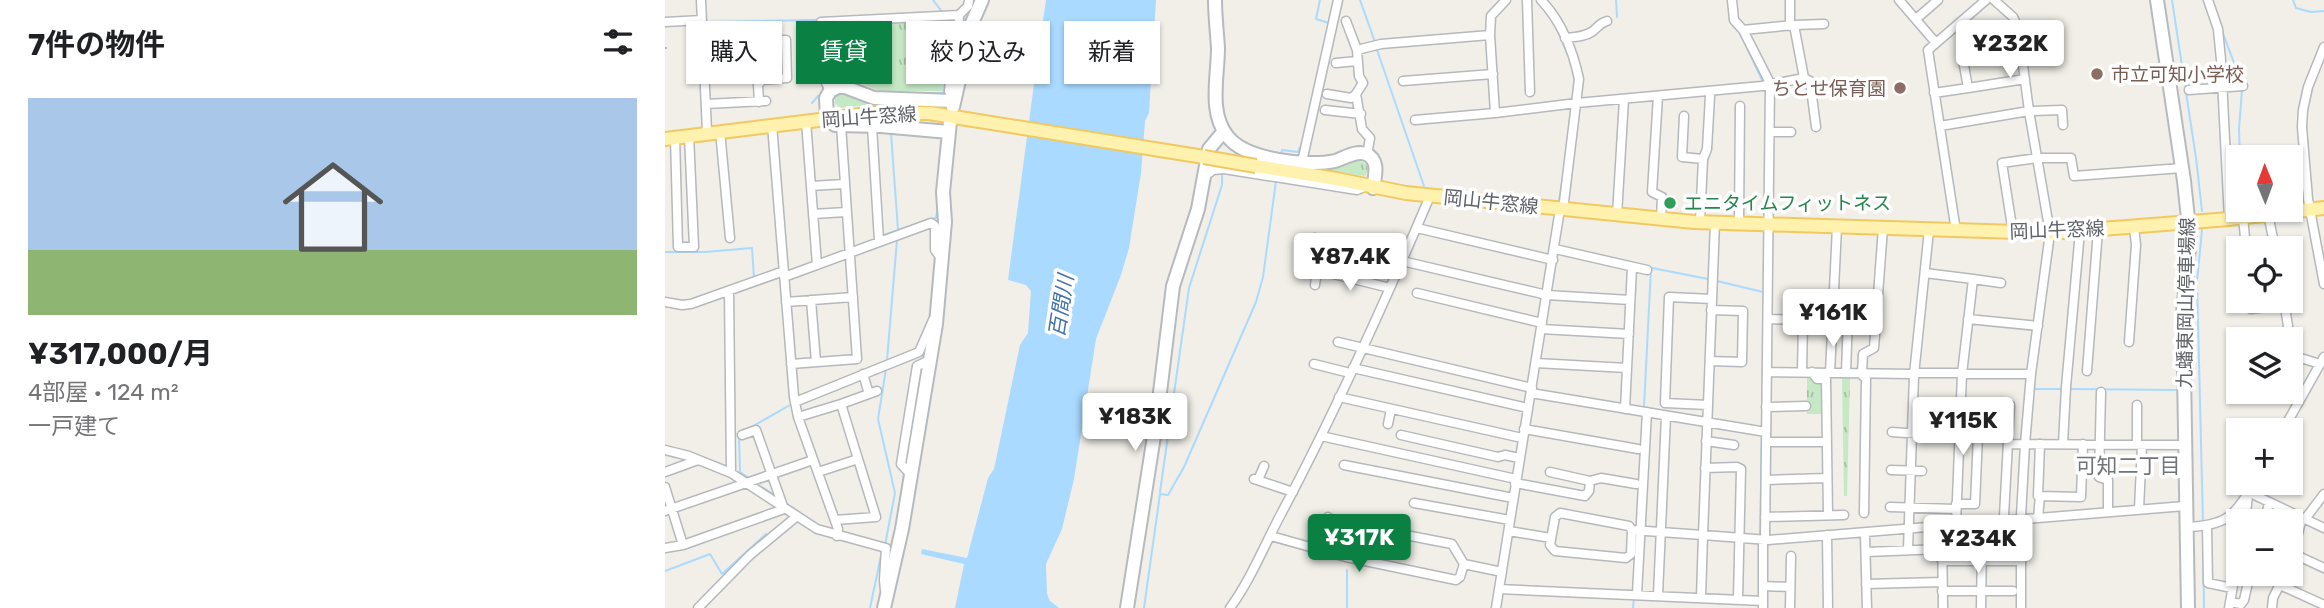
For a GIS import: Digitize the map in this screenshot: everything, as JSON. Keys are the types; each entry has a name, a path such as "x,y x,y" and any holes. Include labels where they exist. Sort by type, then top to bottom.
{"main road":[{"name":"岡山牛窓線","path":"670,138 827,118 901,112 929,113 1430,196 1661,219 2050,233 2226,219"},
{"name":"岡山牛窓線","path":"2303,211 2324,208"}],"street":[{"path":"701,0 706,104 730,238"},
{"path":"830,91 826,83 821,22 959,15 968,6 969,0"},
{"path":"885,602 899,545 937,314 945,222 943,192 951,116 972,23 982,0"},
{"path":"1205,176 1213,170 1224,169 1357,190 1370,187 1376,167 1374,160 1358,153 1322,163 1302,162 1251,153 1234,144 1224,131 1217,112 1215,0"},
{"path":"1302,162 1338,0"},
{"path":"1495,113 1491,16 1506,0"},
{"path":"1527,0 1529,92"},
{"path":"1496,608 1499,572 1509,531 1520,438 1536,363 1544,294 1555,246 1579,79 1565,38 1550,9 1541,0"},
{"path":"1499,589 1761,602 1766,480 1766,442 1763,432 1767,372 1770,132 1766,84 1743,30 1734,20 1733,0"},
{"path":"1790,0 1792,25 1804,78"},
{"path":"1899,0 1936,43"},
{"path":"1916,19 1938,0"},
{"path":"1956,231 1928,50 1986,0"},
{"path":"1994,0 2015,21 2050,233 2031,374 2025,444 2021,519 2021,608"},
{"name":"九蟠東岡山停車場線","path":"2157,0 2189,222 2189,257 2183,313 2188,608"},
{"path":"2208,0 2218,30 2228,145"},
{"path":"951,116 950,72 954,41 958,37 959,15"},
{"path":"665,22 702,20"},
{"path":"1327,94 1351,98 1363,83 1359,76 1357,50 1346,21"},
{"path":"1565,38 1582,37 1593,31 1601,22 1607,21"},
{"path":"1743,30 1824,24"},
{"path":"1357,50 1490,35"},
{"path":"760,40 786,40 787,78 762,80 760,40"},
{"path":"1968,88 1962,54 2020,45"},
{"path":"2324,47 2308,86 2302,118 2310,210 2321,246 2324,284"},
{"path":"1336,63 1357,61"},
{"path":"1403,81 1493,74"},
{"path":"1415,120 1658,96 1804,78 1809,81 1816,127"},
{"path":"1934,93 2025,79"},
{"path":"706,104 762,102 759,84"},
{"path":"841,86 873,98 951,116 872,125 841,125 827,118 826,98 830,91 841,86"},
{"path":"2189,90 2242,86"},
{"path":"1356,94 1362,129 1370,138 1367,155"},
{"path":"1658,96 1652,192 1663,197 1661,219"},
{"path":"1700,222 1710,96"},
{"path":"1618,215 1624,99"},
{"path":"1739,223 1740,106"},
{"path":"1325,110 1361,114"},
{"path":"1940,125 2029,111 2062,110 2063,125"},
{"path":"1683,116 1682,157 1703,159"},
{"path":"806,121 817,263"},
{"path":"772,125 795,402 838,534"},
{"path":"791,364 857,359 841,125"},
{"path":"872,125 879,238"},
{"path":"1127,608 1157,416 1173,286 1198,209 1209,149 1224,131"},
{"path":"1770,132 1791,132"},
{"path":"670,138 678,247 694,247 689,135"},
{"path":"2013,233 2002,163 2037,158 2071,158 2074,176 2182,168"},
{"path":"811,186 844,184"},
{"path":"1230,608 1271,536 1321,436 1430,196"},
{"path":"813,214 846,212"},
{"path":"1701,597 1716,222"},
{"path":"665,302 691,304 730,293 879,238 931,223 935,226 935,250 941,258"},
{"path":"2129,342 2136,245 2134,226"},
{"path":"1828,515 1828,376 1837,227"},
{"path":"1416,228 1550,259"},
{"path":"1864,513 1866,379 1862,374 1863,354 1874,348 1884,228"},
{"path":"1908,551 1914,375 1929,230"},
{"path":"2087,372 2098,230"},
{"path":"2063,444 2080,231"},
{"path":"1315,285 1318,239 1400,262 1544,294 1630,300"},
{"path":"1555,246 1647,270"},
{"path":"1625,409 1632,267"},
{"path":"1317,270 1390,288"},
{"path":"1925,273 2001,283"},
{"path":"1956,524 1962,375 1973,279"},
{"path":"730,293 731,471"},
{"path":"1417,293 1540,324 1629,334"},
{"path":"786,302 853,297"},
{"path":"1708,405 1665,403 1669,297 1712,299"},
{"path":"811,300 816,362"},
{"path":"1710,361 1742,362 1743,311 1711,310"},
{"path":"1833,312 1848,316 1843,376"},
{"path":"2073,312 2091,314"},
{"path":"795,402 919,352 937,314"},
{"path":"1768,319 1800,320 1803,323 1802,371"},
{"path":"1968,319 2038,326"},
{"path":"1338,342 1531,390 1763,432"},
{"path":"2290,418 2322,360 2303,357"},
{"path":"1536,363 1627,368"},
{"path":"1314,364 1525,407"},
{"path":"1767,372 1802,371 1828,376 2031,374"},
{"path":"798,417 873,393 863,374"},
{"path":"2101,392 2099,477 2108,480 2108,512"},
{"path":"1339,397 1520,438"},
{"path":"835,520 876,517 841,404"},
{"path":"2004,516 2010,405"},
{"path":"2137,405 2140,445 2139,509"},
{"path":"1766,407 1806,406"},
{"path":"1388,424 1391,409"},
{"path":"1889,507 1975,504 1979,412 1960,411"},
{"path":"1635,594 1645,412"},
{"path":"1658,595 1666,416"},
{"path":"1524,429 1638,449"},
{"path":"742,435 756,430 784,509"},
{"path":"1892,432 1934,435"},
{"path":"1401,435 1498,457 1504,455 1519,458"},
{"path":"1321,436 1584,496 1589,491 1590,481"},
{"path":"1706,441 1734,445"},
{"path":"1766,442 1827,442"},
{"path":"2008,444 2185,445"},
{"path":"2038,518 2041,444"},
{"path":"2040,496 2081,497 2083,444"},
{"path":"665,450 731,471 817,529 886,548 885,602"},
{"path":"818,472 858,459"},
{"path":"665,472 698,460"},
{"path":"668,511 813,460"},
{"path":"1344,465 1511,497"},
{"path":"1264,466 1256,479 1291,492"},
{"path":"1705,468 1741,469 1738,599"},
{"path":"1891,470 1922,471"},
{"path":"1551,472 1590,481 1601,478 1636,484"},
{"path":"1766,480 1827,478"},
{"path":"665,487 668,511 683,545"},
{"path":"2324,494 2303,518 2324,528"},
{"path":"2186,527 2218,523 2230,515 2246,495"},
{"path":"2254,495 2284,509"},
{"path":"2268,509 2269,502"},
{"path":"1414,503 1510,520"},
{"path":"1637,530 1631,554 1626,558 1555,551 1550,545 1555,517 1560,513 1629,526 1637,530 1762,541 2185,506"},
{"path":"665,548 683,545 784,509"},
{"path":"1765,517 1844,515"},
{"path":"698,608 750,555 796,517"},
{"path":"1319,549 1328,517"},
{"path":"1359,526 1452,544 1464,564 1499,572"},
{"path":"2204,526 2208,583 2232,588 2229,605 2241,604 2247,586"},
{"path":"1942,530 1943,608"},
{"path":"1509,531 1551,538"},
{"path":"1271,536 1348,557 1456,580 1460,577 1464,564"},
{"path":"1827,536 1828,608"},
{"path":"1865,536 1867,608"},
{"path":"1982,544 1982,608"},
{"path":"1866,552 2016,544"},
{"path":"1790,608 1791,556"},
{"path":"1942,561 2015,561"},
{"path":"2303,561 2324,568"},
{"path":"1866,584 2013,591"},
{"path":"1763,586 1790,587"},
{"path":"2272,608 2280,586"},
{"path":"2282,586 2324,605"}],"green space":[{"path":"957,19 906,21 906,84 943,84 942,91 879,91 862,84 892,84 892,21"},
{"path":"838,94 870,105 840,108 835,103 835,96"},
{"path":"1358,161 1367,167 1365,176 1324,170"},
{"path":"1812,377 1823,384 1824,414 1807,414 1807,378"},
{"path":"1842,378 1850,378 1847,496 1844,496"}],"water":[{"name":"百間川","path":"1046,0 1156,0 1155,21 1064,21 1064,84 1151,84 1141,173 1129,248 1096,339 1074,479 1062,529 1046,564 1047,594 1050,601 1059,608 955,608 964,564 921,554 922,549 967,558 988,478 994,469 1020,345 1028,333 1031,291 1026,285 1008,280 1034,84 1050,84 1050,21 1043,21"}],"waterway":[{"path":"933,0 943,13"},
{"path":"1320,0 1316,19 1329,23"},
{"path":"1360,0 1375,42"},
{"path":"1616,0 1617,17"},
{"path":"2172,0 2202,211"},
{"path":"2293,0 2296,8 2311,12 2324,11"},
{"path":"963,21 964,16"},
{"path":"762,21 818,20"},
{"path":"1557,29 1567,53"},
{"path":"2222,31 2242,84"},
{"path":"1741,35 1763,82"},
{"path":"1376,47 1424,186"},
{"path":"857,84 865,88"},
{"path":"908,93 943,93 945,84"},
{"path":"1766,90 1766,120"},
{"path":"2240,145 2242,90"},
{"path":"812,103 818,96"},
{"path":"891,133 898,230"},
{"path":"1281,154 1282,150 1298,152 1303,141"},
{"path":"1564,170 1566,151"},
{"path":"1160,492 1189,288 1222,185 1222,172"},
{"path":"1144,608 1160,494 1168,495 1184,467 1256,302 1263,277 1276,181"},
{"path":"1559,201 1562,182"},
{"path":"931,219 936,218 938,207"},
{"path":"881,236 922,222"},
{"path":"2202,230 2197,281 2203,523"},
{"path":"887,360 897,240"},
{"path":"665,252 752,248 754,278"},
{"path":"1644,407 1651,268"},
{"path":"1652,268 1708,279"},
{"path":"764,282 780,277"},
{"path":"1717,281 1763,292"},
{"path":"715,300 726,296"},
{"path":"1762,428 1764,304"},
{"path":"885,545 895,493 878,419 886,369"},
{"path":"1772,376 1781,376"},
{"path":"2032,389 2062,389"},
{"path":"2071,389 2176,390"},
{"path":"748,429 790,405"},
{"path":"1760,536 1762,433"},
{"path":"739,437 740,472"},
{"path":"1517,453 1518,444"},
{"path":"665,446 684,451"},
{"path":"712,461 726,466"},
{"path":"740,472 749,478"},
{"path":"760,486 773,494"},
{"path":"2203,528 2204,608"},
{"path":"665,571 710,554 722,574 766,534"},
{"path":"870,608 882,551"},
{"path":"1347,570 1347,608"},
{"path":"1633,608 1634,598"}],"railway":[{"path":"666,47 666,56"}],"place":[{"name":"市立可知小学校","path":"2097,74"},
{"name":"ちとせ保育園","path":"1900,88"},
{"name":"エニタイムフィットネス","path":"1670,203"}],"district":[{"name":"可知二丁目","path":"2128,465"}]}
